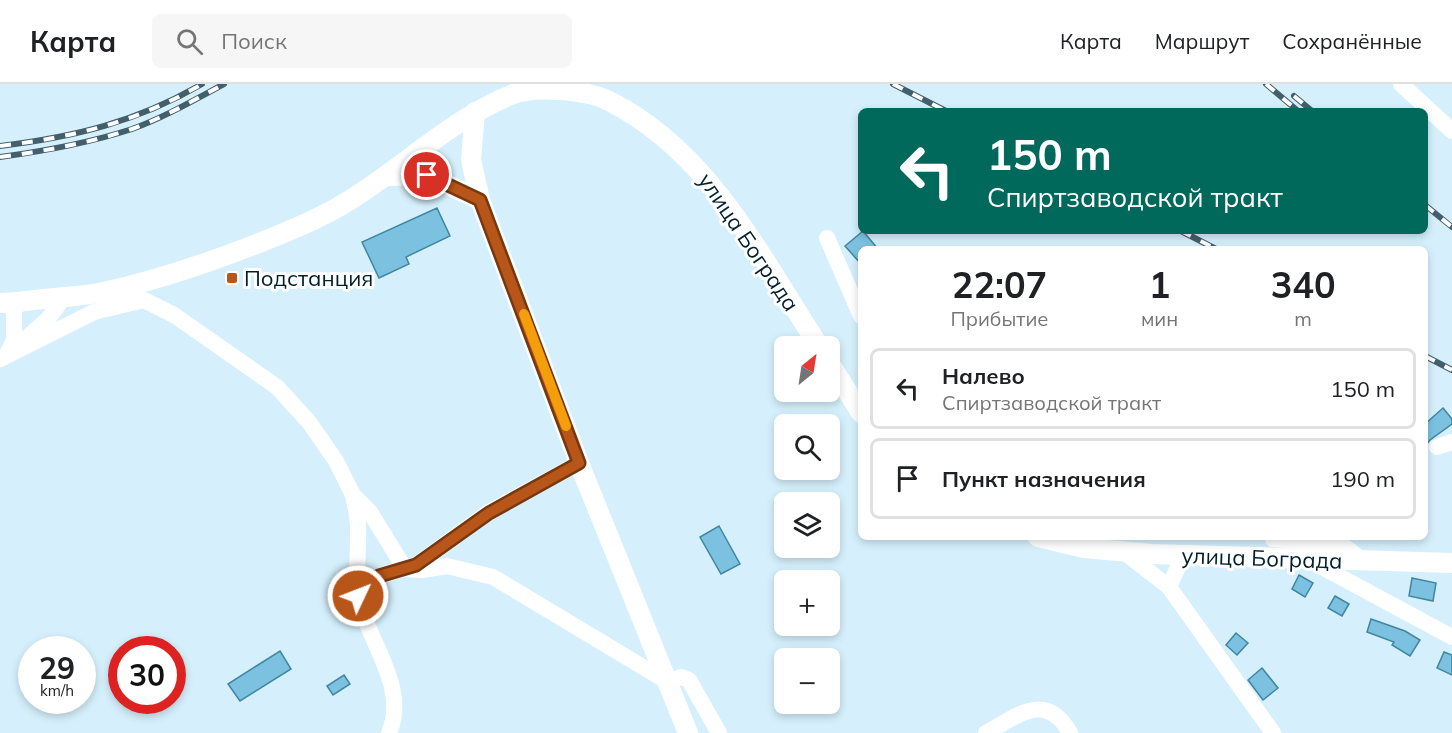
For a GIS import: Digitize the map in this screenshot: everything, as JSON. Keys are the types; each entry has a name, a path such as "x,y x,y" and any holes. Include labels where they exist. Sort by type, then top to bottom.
{"main road":[{"name":"улица Бограда","path":"7,302 97,293 161,278 225,257 297,227 347,202 388,176 475,112 514,93 545,89 570,91 607,100 659,133 698,167 727,203 813,336"},
{"path":"475,112 471,160 480,200 579,463 688,733"},
{"path":"388,176 427,175 480,200"},
{"path":"840,380 858,408"},
{"name":"улица Бограда","path":"1055,540 1084,548 1183,556 1452,563"}],"street":[{"path":"1401,84 1426,108"},
{"path":"1428,109 1452,132"},
{"path":"827,238 858,309"},
{"path":"3,357 48,319 64,297"},
{"path":"3,357 94,312 144,300 174,315 277,387 309,422 336,461 353,495 358,525 358,596 367,626 383,658 393,693 394,720 388,733"},
{"path":"3,357 14,340 7,302"},
{"path":"358,596 364,587 379,576 405,569 430,557 452,538 489,513 579,463"},
{"path":"353,495 370,512 405,569"},
{"path":"1285,540 1343,545 1362,560"},
{"path":"1124,552 1169,587 1274,733"},
{"path":"1169,587 1183,556"},
{"path":"1306,558 1452,637"},
{"path":"405,569 422,570 447,566 493,577 668,682 681,677 689,680 719,733"},
{"path":"986,733 1020,712 1035,708 1050,711 1065,724 1070,733"}],"building":[{"path":"437,208 450,236 406,257 409,264 379,278 362,242"},
{"path":"859,234 866,234 876,246 858,246 858,261 845,246"},
{"path":"1443,408 1452,419 1452,424 1428,442 1428,421"},
{"path":"719,526 740,564 721,574 700,537"},
{"path":"1299,575 1313,583 1305,597 1292,589"},
{"path":"1412,578 1436,583 1433,601 1409,596"},
{"path":"1335,596 1349,604 1342,616 1328,608"},
{"path":"1371,619 1405,631 1420,640 1410,656 1392,645 1394,642 1367,632"},
{"path":"1236,633 1248,643 1237,655 1226,645"},
{"path":"280,651 291,669 240,701 228,684"},
{"path":"1444,652 1452,655 1452,675 1437,668"},
{"path":"1262,668 1278,688 1263,700 1248,680"},
{"path":"344,675 350,684 333,695 327,686"}],"railway":[{"path":"0,146 54,138 104,126 153,108 202,84"},
{"path":"0,157 67,146 132,129 168,114 224,84"},
{"path":"893,84 940,108"},
{"path":"1266,84 1294,108"},
{"path":"1294,96 1308,108"},
{"path":"1428,207 1452,227"},
{"path":"1187,234 1210,246"},
{"path":"1428,358 1452,370"}],"slow traffic":[{"path":"524,314 566,426"}],"place":[{"name":"Подстанция","path":"232,278"}],"route":[{"path":"358,596 364,587 379,576 416,565 489,513 579,463 480,200 427,175"}]}
